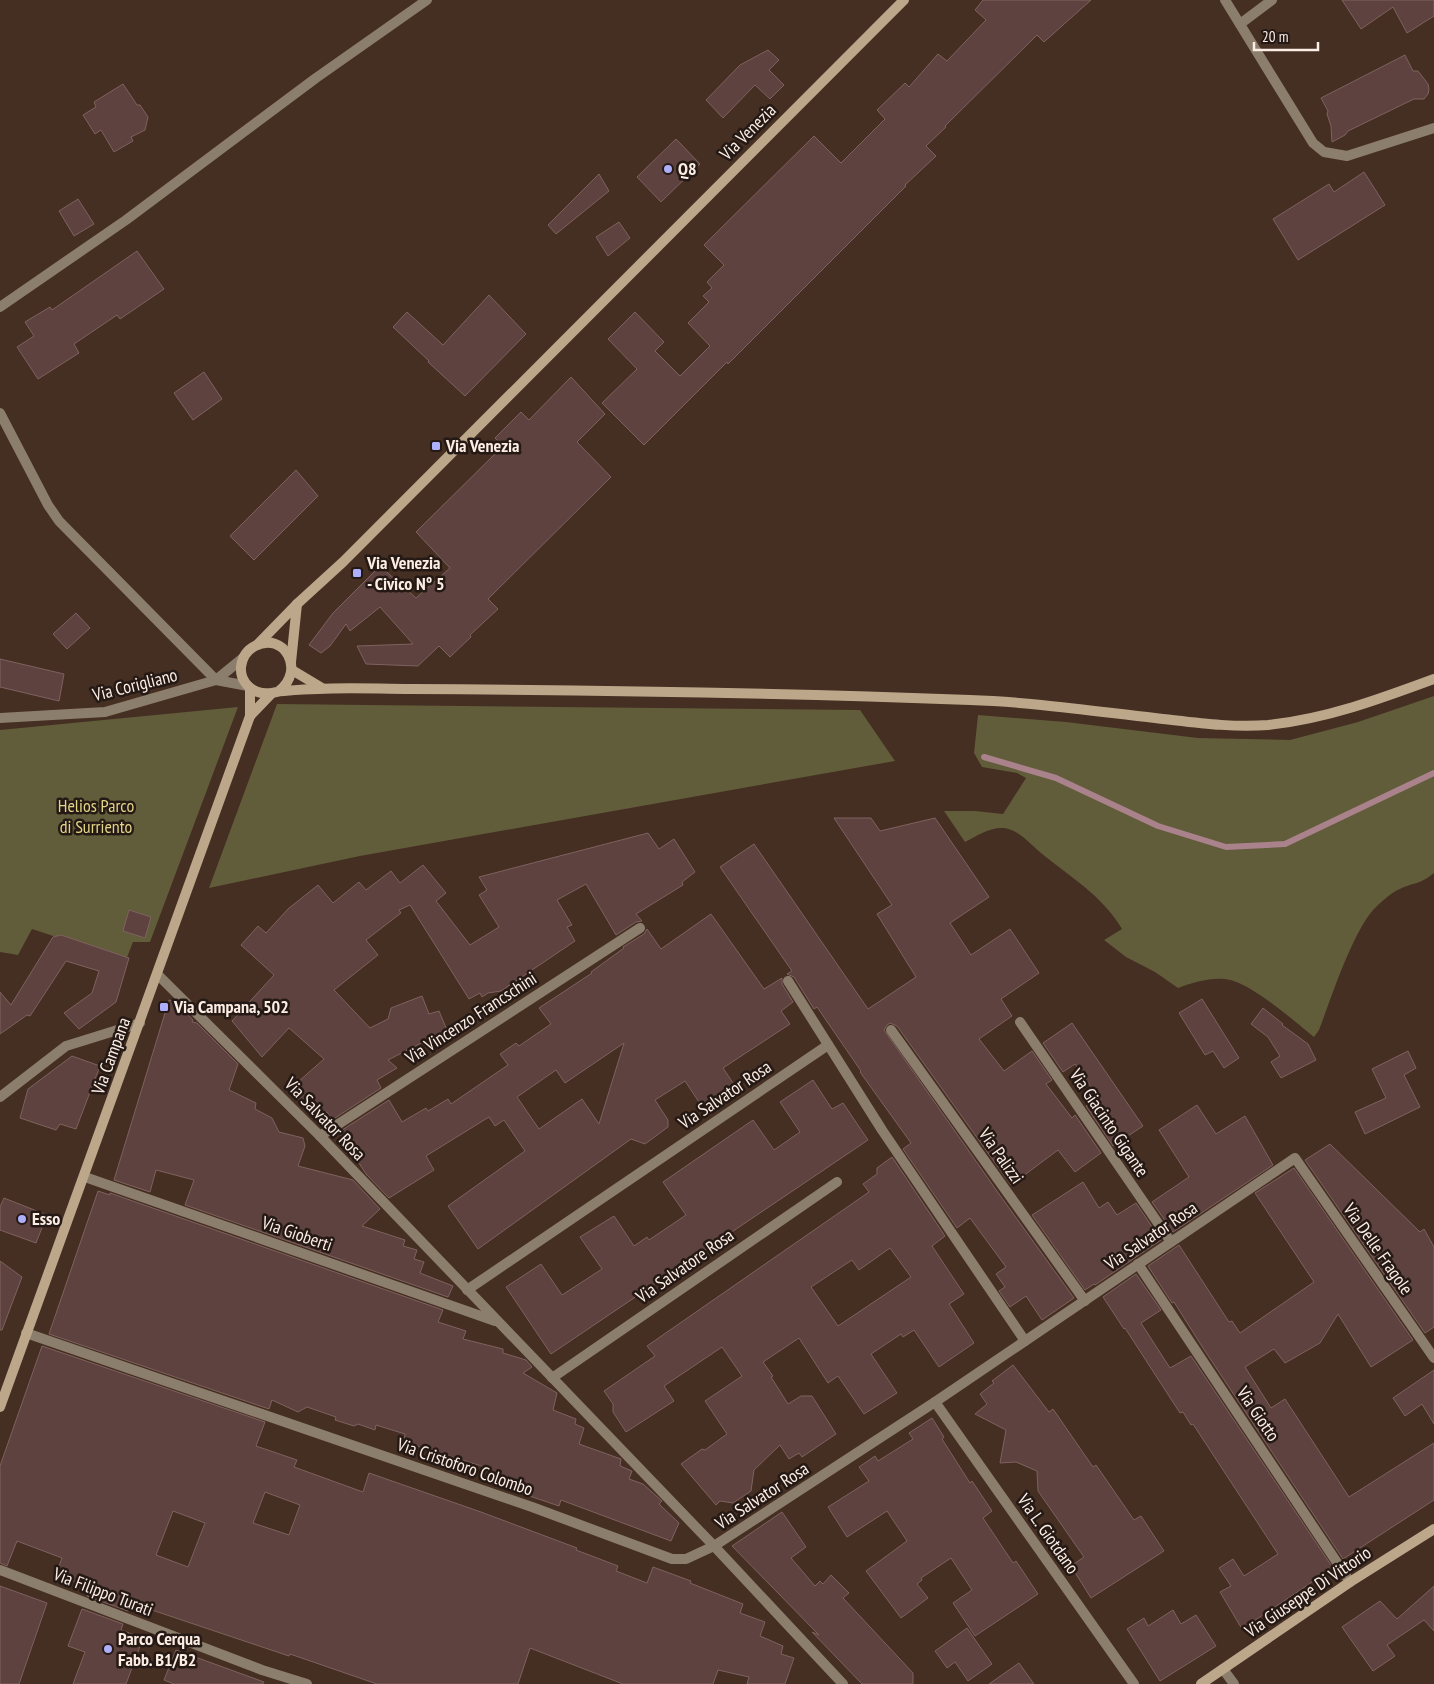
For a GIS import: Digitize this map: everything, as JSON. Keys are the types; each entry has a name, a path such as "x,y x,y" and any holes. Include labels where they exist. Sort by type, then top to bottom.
{"main road":[{"name":"Via Venezia","path":"258,644 297,604 343,562 904,0"},
{"path":"250,716 275,692 286,686 290,678 297,604"},
{"path":"250,716 249,687 241,673 243,658 252,647 258,644 274,644 288,654 292,666 322,688"},
{"path":"249,687 263,694 322,688 566,690 1014,701 1215,725 1265,725 1292,722 1358,706 1434,679"},
{"name":"Via Campana","path":"0,1407 250,716"},
{"name":"Via Giuseppe Di Vittorio","path":"1202,1684 1350,1582 1434,1529"}],"street":[{"path":"0,307 126,220 324,73 427,0"},
{"path":"1225,0 1313,143 1324,152 1347,156 1434,128"},
{"path":"1240,24 1272,0"},
{"path":"0,413 48,505 59,521 216,680 249,687"},
{"path":"216,680 243,658"},
{"name":"Via Corigliano","path":"0,718 105,712 216,680"},
{"name":"Via Vincenzo Francschini","path":"320,1136 640,928"},
{"name":"Via Salvator Rosa","path":"158,974 320,1136 714,1546 935,1402 1296,1158"},
{"path":"788,981 882,1130 1024,1341"},
{"name":"Via Giacinto Gigante","path":"1020,1022 1171,1242"},
{"path":"0,1097 66,1046 140,1023"},
{"name":"Via Palizzi","path":"892,1030 1085,1301"},
{"name":"Via Salvator Rosa","path":"467,1290 828,1045"},
{"name":"Via Delle Fragole","path":"1296,1158 1434,1358"},
{"name":"Via Gioberti","path":"84,1177 498,1322"},
{"name":"Via Salvatore Rosa","path":"552,1378 837,1182"},
{"name":"Via Giotto","path":"1138,1264 1350,1582"},
{"name":"Via Cristoforo Colombo","path":"26,1333 532,1507 672,1559 686,1559 714,1546"},
{"name":"Via L. Giotdano","path":"935,1402 1134,1684"},
{"path":"714,1546 843,1684"},
{"name":"Via Filippo Turati","path":"0,1570 262,1670 307,1684"},
{"path":"1223,1669 1234,1684"}],"green space":[{"path":"1434,696 1434,873 1421,881 1394,892 1369,915 1352,946 1319,1030 1314,1037 1270,1002 1234,981 1212,979 1178,988 1155,972 1126,957 1104,940 1122,929 1105,906 1085,887 1024,838 1015,831 999,828 983,832 965,842 944,811 975,811 1003,814 1026,778 1017,773 982,767 974,753 978,715 1066,722 1198,738 1290,740 1358,722"},
{"path":"277,704 860,710 895,761 360,856 209,888"},
{"name":"Helios Parco di Surriento","path":"238,707 150,942 133,942 126,960 32,929 18,955 0,952 0,730"}],"building":[{"path":"983,0 1091,0 1044,42 1037,35 945,126 926,146 936,156 728,364 727,362 644,445 602,403 637,369 608,339 635,312 664,342 655,351 680,376 710,346 688,323 709,302 703,296 712,288 707,282 724,265 704,245 814,136 841,163 885,119 877,110 905,83 909,87 938,54 947,61 986,20 975,10"},
{"path":"1342,0 1434,0 1434,16 1407,33 1393,7 1361,29"},
{"path":"768,50 779,60 769,70 784,85 770,99 755,85 723,118 706,100 740,65"},
{"path":"1405,55 1413,71 1418,71 1428,84 1428,94 1424,99 1414,99 1348,131 1345,135 1332,142 1328,111 1321,98"},
{"path":"123,84 137,105 140,105 148,117 145,130 131,137 133,141 114,152 101,130 95,134 83,115 96,107 94,102"},
{"path":"676,139 700,164 661,202 637,177"},
{"path":"1364,172 1385,205 1298,260 1273,219 1329,184 1334,192"},
{"path":"599,174 609,191 556,234 548,225"},
{"path":"78,199 94,224 74,236 59,211"},
{"path":"619,222 630,238 608,256 596,237"},
{"path":"137,251 164,289 120,319 117,315 74,344 79,353 38,379 17,347 34,336 25,322 50,307 52,310"},
{"path":"489,295 526,334 465,396 393,327 407,312 443,345"},
{"path":"204,372 222,399 193,420 174,393"},
{"path":"571,377 605,414 577,442 611,477 488,599 498,609 470,635 471,637 450,657 439,646 418,666 366,664 357,646 413,644 380,607 350,631 346,624 330,646 321,653 309,645 333,613 380,566 416,598 450,568 416,532 503,446 495,438 521,412 529,420"},
{"path":"296,470 318,496 254,560 230,536"},
{"path":"76,613 90,628 67,649 53,634"},
{"path":"0,659 64,674 59,701 0,687"},
{"path":"834,818 871,818 880,831 935,818 989,897 950,923 971,955 1010,929 1039,973 1001,999 1012,1016 979,1039 1004,1071 1032,1051 1052,1080 1046,1084 1072,1118 1075,1115 1101,1153 1075,1172 1058,1150 1011,1185 897,1026 890,1023 884,1030 1074,1298 1042,1320 1026,1296 1010,1307 999,1291 1005,1287 996,1274 1006,1267 970,1218 957,1228 903,1149 911,1143 860,1072 817,1007 814,1009 794,977 787,974 792,971 720,867 754,844 868,1009 916,977 877,914 892,905"},
{"path":"648,833 659,849 674,839 695,872 682,882 683,885 636,914 642,921 636,922 616,935 586,884 557,900 572,925 567,927 575,941 501,991 488,993 482,997 480,993 469,999 410,905 399,910 401,913 366,940 378,955 334,990 370,1028 388,1019 391,1008 422,996 429,1014 439,1011 447,1030 388,1060 397,1068 377,1080 381,1088 332,1120 327,1112 315,1119 290,1089 324,1059 289,1028 262,1057 232,1021 274,975 241,945 258,926 266,933 288,909 318,885 333,903 359,882 366,890 391,871 400,883 423,865 446,893 436,901 470,945 499,927 479,895 487,890 479,877"},
{"path":"129,910 151,917 145,938 123,931"},
{"path":"711,914 764,989 782,978 782,984 793,1002 781,1011 790,1024 723,1068 737,1089 705,1111 685,1081 655,1100 668,1120 668,1127 645,1144 631,1139 478,1249 448,1206 525,1151 504,1120 495,1126 489,1117 426,1156 434,1170 389,1198 366,1174 339,1132 389,1100 402,1122 426,1108 428,1111 448,1099 451,1104 508,1065 500,1054 516,1043 519,1046 551,1024 539,1008 592,973 623,947 644,934 647,929 661,949","holes":["624,1043 599,1124 582,1099 539,1129 517,1097 556,1070 565,1083"]},
{"path":"61,935 129,958 116,1002 79,1029 64,1013 92,993 99,971 66,961 30,1016 27,1015 0,1034 0,992 11,1005 53,937"},
{"path":"1202,999 1239,1058 1224,1068 1213,1051 1205,1055 1179,1013"},
{"path":"169,1000 176,1002 193,1020 192,1022 197,1023 238,1064 229,1090 256,1103 255,1109 272,1118 279,1132 303,1138 305,1146 298,1166 353,1180 380,1209 362,1226 405,1240 403,1246 417,1250 414,1259 424,1262 420,1273 453,1286 448,1297 185,1205 194,1180 156,1170 150,1192 114,1180"},
{"path":"1263,1008 1308,1044 1316,1060 1281,1078 1271,1062 1280,1056 1268,1037 1251,1024"},
{"path":"1072,1023 1143,1126 1113,1146 1086,1106 1098,1097 1075,1064 1063,1072 1043,1043"},
{"path":"1408,1051 1416,1068 1404,1075 1420,1107 1365,1134 1355,1112 1386,1098 1372,1069"},
{"path":"72,1056 100,1066 76,1129 60,1124 56,1130 20,1118 28,1089"},
{"path":"813,1080 832,1109 843,1103 868,1140 551,1354 506,1287 541,1264 562,1295 602,1269 580,1237 614,1216 634,1246 647,1237 649,1240 686,1215 663,1182 753,1120 774,1150 800,1132 780,1102"},
{"path":"1197,1105 1216,1134 1245,1116 1273,1165 1173,1232 1152,1202 1189,1177 1159,1130"},
{"path":"1330,1144 1420,1232 1424,1229 1434,1247 1434,1327 1425,1333 1305,1160"},
{"path":"892,1157 945,1236 932,1246 964,1294 949,1304 974,1343 939,1367 914,1330 903,1337 901,1334 871,1354 897,1393 864,1414 838,1376 828,1383 799,1338 763,1362 788,1404 801,1396 812,1396 836,1434 802,1457 799,1453 789,1459 780,1445 754,1470 751,1491 733,1503 720,1501 716,1505 681,1464 727,1434 705,1401 742,1376 722,1347 664,1386 674,1401 626,1432 613,1412 613,1404 604,1391 655,1356 647,1346 869,1192 863,1184 877,1174 877,1168","holes":["890,1248 911,1277 838,1326 811,1287 852,1260 859,1270"]},
{"path":"1294,1168 1413,1340 1371,1367 1338,1314 1320,1343 1285,1363 1274,1349 1245,1367 1271,1408 1285,1399 1349,1497 1434,1443 1434,1500 1343,1559 1174,1302 1172,1303 1148,1266 1179,1245 1229,1322 1232,1321 1240,1333 1314,1282 1255,1193"},
{"path":"1083,1182 1099,1208 1108,1202 1117,1215 1136,1203 1161,1240 1085,1290 1032,1215"},
{"path":"98,1191 110,1195 110,1193 443,1310 438,1322 466,1331 463,1339 503,1349 503,1353 526,1360 532,1367 523,1373 557,1393 553,1410 576,1419 575,1424 584,1428 579,1444 621,1459 620,1466 632,1471 629,1479 643,1484 662,1501 659,1504 679,1523 671,1541 561,1500 559,1506 503,1487 505,1481 487,1472 488,1468 404,1442 405,1434 376,1425 375,1430 358,1424 354,1426 335,1420 336,1417 307,1407 298,1412 272,1400 269,1409 49,1334"},
{"path":"4,1198 47,1215 36,1243 0,1230 0,1207"},
{"path":"0,1261 22,1277 2,1330 0,1330"},
{"path":"1136,1274 1161,1310 1141,1323 1170,1368 1191,1356 1333,1568 1242,1629 1220,1592 1231,1586 1219,1568 1233,1559 1244,1576 1278,1554 1193,1424 1191,1425 1183,1412 1180,1413 1103,1297"},
{"path":"42,1346 265,1422 256,1446 297,1460 294,1467 363,1492 369,1473 577,1548 576,1550 618,1566 616,1571 647,1583 653,1567 691,1581 690,1583 743,1604 740,1613 765,1622 760,1636 783,1646 781,1654 794,1658 785,1684 747,1684 749,1677 718,1670 713,1684 623,1684 530,1648 518,1684 377,1684 131,1603 128,1611 87,1596 90,1588 56,1574 62,1558 17,1541 7,1566 0,1563 0,1466","holes":["265,1492 300,1505 289,1535 253,1523","173,1511 205,1523 188,1567 156,1555"]},
{"path":"1013,1365 1049,1412 1053,1409 1093,1467 1096,1465 1134,1520 1141,1516 1164,1551 1091,1598 1071,1566 1084,1557 1038,1491 1037,1471 1016,1462 1000,1463 1006,1430 975,1414 987,1404 980,1394 994,1383 992,1381"},
{"path":"1434,1370 1434,1424 1422,1404 1405,1416 1393,1398"},
{"path":"932,1418 944,1437 942,1439 970,1483 972,1481 992,1511 983,1518 1013,1563 1016,1561 1038,1594 975,1636 953,1603 972,1590 951,1558 921,1578 922,1580 917,1584 928,1598 901,1618 866,1571 907,1541 887,1511 847,1537 828,1507 869,1481 859,1467 875,1456 878,1461 913,1439 909,1433"},
{"path":"782,1512 806,1547 791,1558 815,1586 820,1581 823,1584 831,1575 849,1593 843,1598 913,1673 913,1684 862,1684 812,1632 819,1635 732,1546"},
{"path":"0,1586 47,1603 19,1684 0,1684"},
{"path":"1434,1586 1434,1631 1424,1620 1387,1645 1395,1656 1373,1671 1342,1627 1380,1601 1397,1619"},
{"name":"Parco Cerqua Fabb. B1/B2","path":"82,1609 123,1624 121,1630 143,1638 126,1684 73,1684 85,1652 68,1646"},
{"path":"1173,1610 1181,1624 1196,1615 1216,1646 1160,1681 1127,1629 1144,1618 1148,1626"},
{"path":"967,1628 992,1664 968,1681 955,1662 947,1668 935,1651"},
{"path":"176,1650 264,1682 263,1684 174,1684 164,1680"},
{"path":"1019,1663 1034,1684 989,1684"}],"waterway":[{"path":"984,757 1056,778 1158,826 1226,847 1285,844 1434,773"}],"place":[{"name":"Q8","path":"668,169"},
{"name":"Via Venezia","path":"436,446"},
{"name":"Via Venezia - Civico N° 5","path":"357,573"},
{"name":"Via Campana, 502","path":"164,1007"},
{"name":"Esso","path":"22,1219"},
{"name":"Parco Cerqua Fabb. B1/B2","path":"108,1649"}]}
